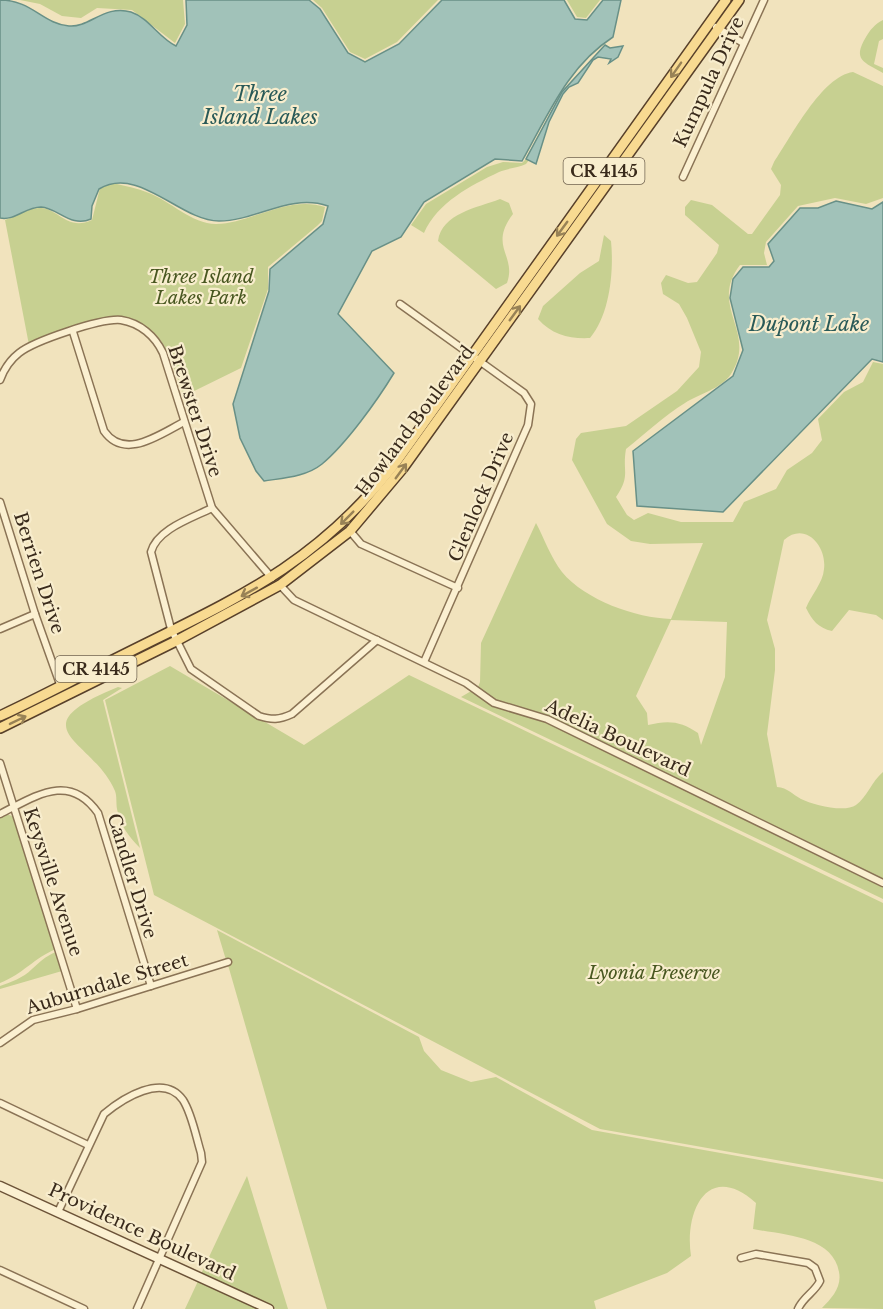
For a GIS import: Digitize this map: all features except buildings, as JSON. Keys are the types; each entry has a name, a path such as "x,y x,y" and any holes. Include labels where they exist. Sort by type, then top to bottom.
{"main road":[{"name":"Howland Boulevard","path":"0,716 174,637 272,578 317,546 378,484 726,0"},
{"name":"Howland Boulevard","path":"0,728 174,637 280,585 350,531 390,486 739,0"},
{"path":"280,585 286,569"},
{"name":"Providence Boulevard","path":"0,1186 269,1309"}],"street":[{"name":"Kumpula Drive","path":"683,177 764,0"},
{"path":"710,22 743,43"},
{"name":"Glenlock Drive","path":"400,304 524,393 531,404 532,414 424,662"},
{"name":"Brewster Drive","path":"0,380 8,364 26,348 109,320 120,320 136,325 151,335 163,353 212,508 272,578"},
{"path":"73,332 104,431 108,437 119,444 130,446 184,422"},
{"name":"Berrien Drive","path":"0,502 35,614 61,687"},
{"path":"212,508 167,531 153,543 151,552 174,637 190,669 259,716 272,720 292,714 377,640"},
{"path":"350,531 361,544 458,588"},
{"name":"Adelia Boulevard","path":"280,585 294,600 466,683 494,703 547,719 883,883"},
{"path":"0,629 35,614"},
{"name":"Keysville Avenue","path":"0,764 77,1009"},
{"name":"Candler Drive","path":"0,814 49,791 74,792 90,802 98,813 151,986"},
{"name":"Auburndale Street","path":"0,1043 33,1020 77,1009 228,962"},
{"path":"58,1212 104,1114 117,1103 153,1088 174,1092 182,1098 202,1162 137,1309"},
{"path":"0,1103 88,1145"},
{"path":"741,1258 756,1254 808,1263 815,1268 820,1281 798,1309"},
{"path":"0,1270 84,1309"}],"green space":[{"path":"20,0 183,0 185,24 175,43 132,10 97,8 81,18 62,16 40,4"},
{"path":"313,0 438,0 397,42 365,59 350,52 322,8"},
{"path":"567,0 600,0 586,18 577,17"},
{"path":"883,20 883,39 879,41 874,64 883,68 883,73 862,60 860,51 869,32"},
{"path":"853,72 883,86 883,198 866,204 835,198 798,206 766,242 764,253 767,265 740,265 732,280 729,294 739,345 738,359 731,374 716,387 677,408 626,449 625,478 616,497 627,515 634,520 648,513 681,522 733,522 744,502 776,489 787,470 812,453 822,440 818,419 844,392 863,382 873,362 883,364 883,620 876,615 849,610 832,631 819,626 806,608 823,574 822,552 813,539 807,535 800,533 784,540 767,620 775,649 775,670 767,734 777,787 813,804 837,808 856,805 883,772 883,878 879,878 883,881 883,899 461,697 478,687 481,643 536,523 562,572 584,591 627,611 671,619 703,543 650,544 631,541 607,524 572,460 576,439 581,433 626,426 677,391 699,367 701,352 687,318 679,304 663,294 661,283 666,275 688,283 697,282 717,253 719,245 685,215 685,207 691,200 712,205 748,234 752,234 780,195 781,185 771,169 774,162 808,109 830,84 841,76","holes":["671,620 727,622 725,677 701,745 698,733 686,726 668,722 648,725 647,713 636,696"]},
{"path":"526,159 529,160 526,164 499,172 456,196 438,212 424,233 411,225 426,204 487,167 503,162 522,163"},
{"name":"Three Island Lakes Park","path":"113,183 149,193 207,223 230,222 297,204 325,207 322,221 268,267 268,289 241,368 184,396 168,352 153,332 142,325 109,319 29,345 5,220 27,210 42,208 70,222 84,223 92,220 100,188"},
{"path":"500,199 509,203 513,214 503,235 509,265 507,283 496,289 438,241 446,224 453,218"},
{"path":"604,235 611,241 611,279 606,305 597,328 590,338 568,337 549,329 538,319 543,306 580,273 599,261"},
{"name":"Lyonia Preserve","path":"170,666 304,745 409,675 883,903 883,1179 600,1129 154,895 105,700"},
{"path":"118,687 122,688 103,700 140,848 129,835 118,815 115,791 105,773 70,735 66,725 71,714 87,701"},
{"path":"7,814 14,817 56,949 0,983 0,817"},
{"path":"217,930 419,1037 424,1051 441,1070 471,1082 496,1077 592,1130 883,1182 883,1309 822,1308 838,1287 840,1277 835,1260 817,1244 805,1239 753,1229 756,1203 739,1191 725,1187 712,1189 703,1196 696,1208 691,1223 691,1256 667,1273 594,1301 596,1309 327,1309 228,965 232,964 229,959 226,960"},
{"path":"56,952 62,971 0,989 0,986 21,977"},
{"path":"247,1176 288,1309 276,1309 201,1274"},
{"path":"199,1279 263,1309 185,1309"}],"water":[{"name":"Three Island Lakes","path":"0,0 21,4 52,21 69,26 83,24 113,11 131,12 176,46 187,25 186,0 309,0 320,9 348,53 365,62 399,44 442,0 564,0 575,19 587,20 603,0 621,0 613,37 583,62 571,77 550,109 522,161 495,159 424,202 401,237 372,251 338,314 394,373 361,422 322,464 302,474 264,481 256,471 240,438 233,404 269,291 270,269 323,224 328,206 300,203 233,220 219,221 204,219 189,213 144,189 129,184 114,183 99,189 92,206 91,219 77,221 41,207 10,218 0,218"},
{"path":"605,45 610,48 623,46 618,57 609,63 611,59 598,57 593,60 578,83 569,87 549,122 536,164 526,159 562,92"},
{"name":"Dupont Lake","path":"836,201 872,209 883,202 883,362 872,359 723,512 637,506 633,451 733,376 743,350 730,298 733,279 743,267 769,267 774,261 768,244 800,208 818,208"}]}
